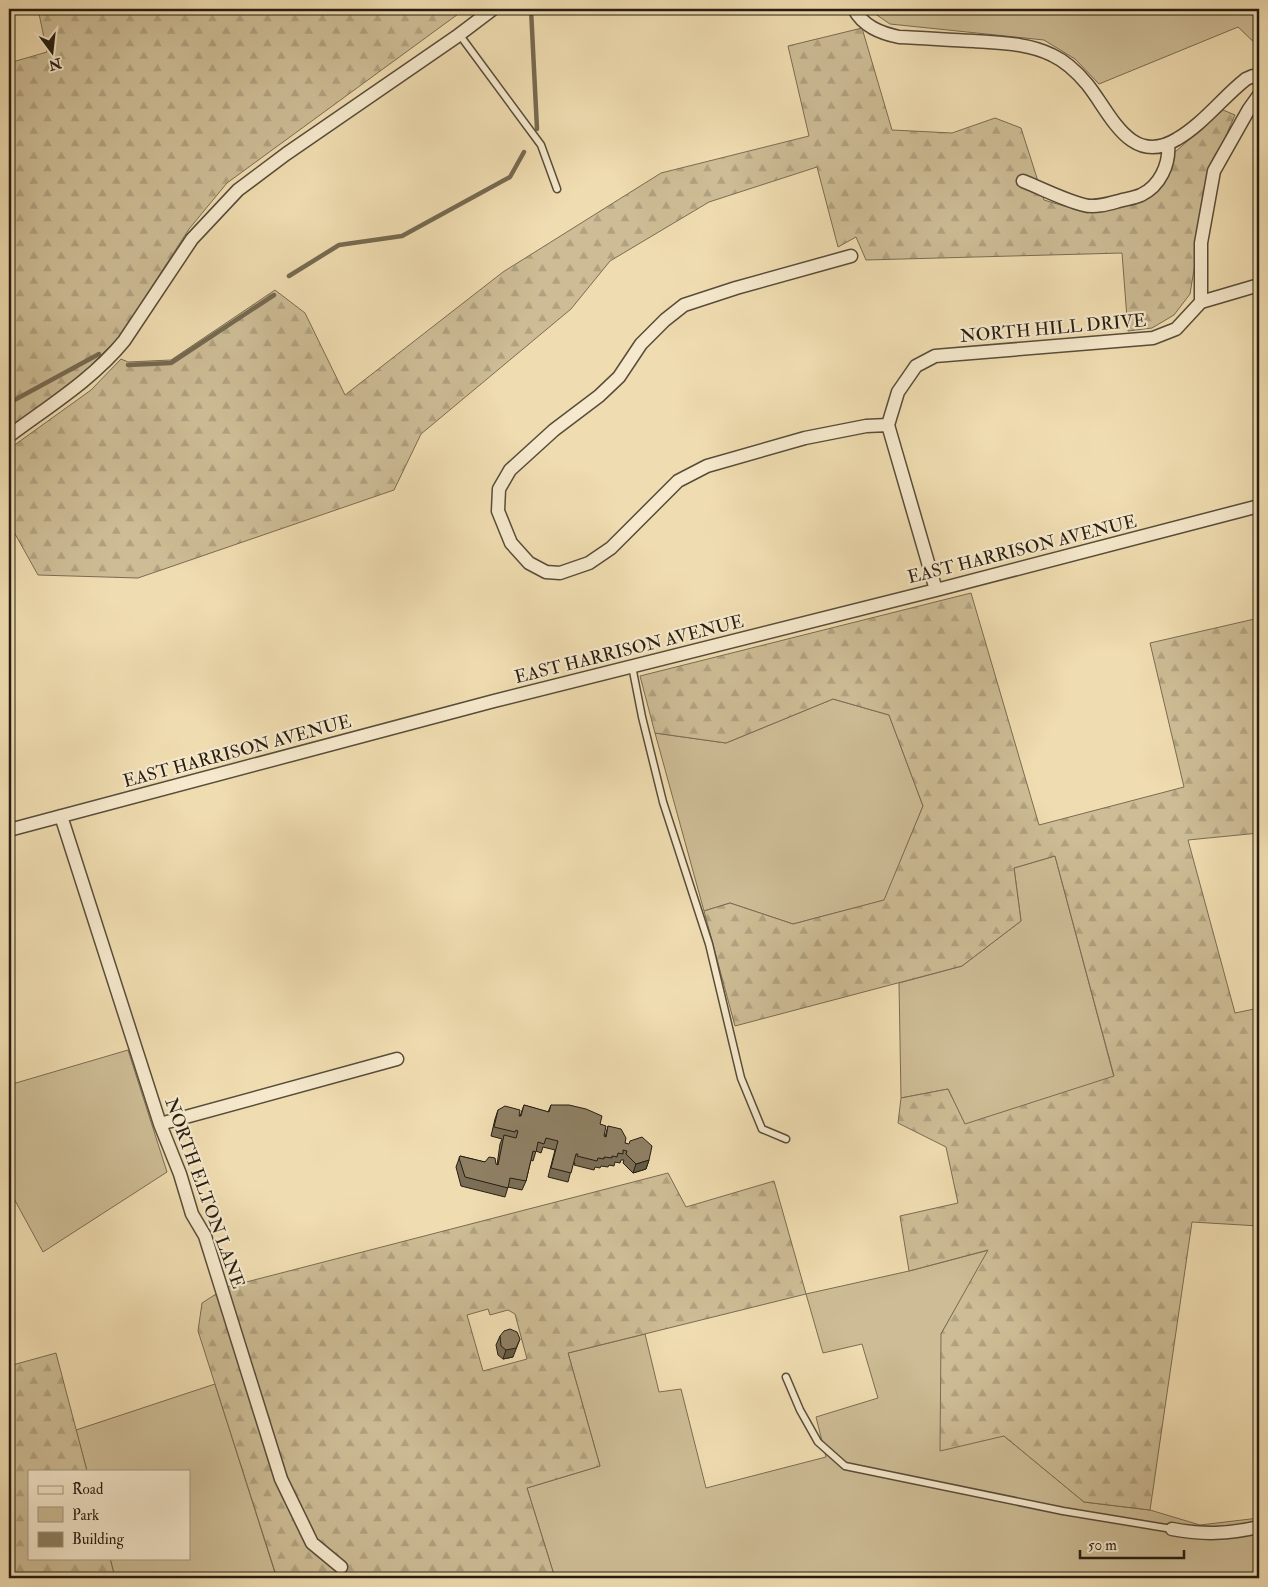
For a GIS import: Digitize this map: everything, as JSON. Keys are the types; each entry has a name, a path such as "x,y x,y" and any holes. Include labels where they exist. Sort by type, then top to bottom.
{"street":[{"path":"9,436 88,378 112,355 124,341 192,239 238,190 286,154 493,9"},
{"path":"854,9 868,26 893,35 1024,45 1054,55 1066,63 1088,84 1112,122 1122,133 1145,147 1168,144 1189,131 1246,79 1252,76 1259,76"},
{"path":"1259,95 1248,109 1214,171 1201,243 1201,302 1259,285"},
{"path":"1023,181 1086,206 1109,204 1141,195 1152,187 1167,164 1168,144"},
{"path":"851,256 736,288 684,305 640,344 619,377 599,396 554,430 510,470 499,489 498,511 511,543 530,563 546,572 560,573 589,563 611,548 678,481 707,466 805,438 866,426 888,425 936,590"},
{"name":"NORTH HILL DRIVE","path":"888,425 898,392 916,366 935,356 1153,338 1176,329 1201,302"},
{"name":"EAST HARRISON AVENUE","path":"9,830 494,701 936,590 1259,506"},
{"name":"NORTH ELTON LANE","path":"61,816 160,1124 180,1174 192,1214 205,1236 281,1479 312,1543 341,1567"},
{"path":"160,1124 397,1059"},
{"path":"1172,1529 1198,1534 1240,1531 1259,1527"}],"lane":[{"path":"459,34 540,145 557,189"},
{"path":"632,666 642,717 663,802 709,944 741,1078 762,1129 786,1139"},
{"path":"786,1377 800,1410 818,1442 846,1466 1063,1511 1172,1529"}],"green space":[{"path":"38,9 465,9 227,183 189,229 120,336 82,374 9,430 9,63 47,52"},
{"path":"868,9 1259,9 1259,47 1238,27 1099,84 1075,59 1044,40 890,24"},
{"path":"862,28 892,130 952,133 995,118 1021,128 1044,200 1087,213 1154,194 1175,152 1223,110 1235,115 1210,172 1190,294 1174,315 1152,328 1128,331 1122,253 866,260 856,237 838,247 817,167 709,202 610,261 571,309 421,434 394,490 138,578 38,575 9,523 9,449 91,390 121,359 128,362 171,360 275,290 305,313 345,395 503,272 661,173 809,136 788,46"},
{"path":"971,593 1039,825 1184,787 1150,643 1259,618 1259,833 1188,840 1235,1013 1259,1008 1259,1226 1192,1222 1150,1510 1084,1502 1004,1436 940,1451 941,1334 988,1250 909,1271 900,1216 958,1203 946,1147 898,1123 901,1098 948,1089 965,1124 1114,1076 1055,856 1014,868 1021,921 962,966 735,1026 704,911 730,903 793,924 884,900 923,806 889,715 833,699 726,743 655,733 640,676"},
{"path":"833,699 889,715 923,806 885,900 793,924 730,903 704,911 655,733 726,743"},
{"path":"1055,856 1114,1077 965,1125 948,1089 901,1098 899,983 962,966 1021,921 1014,868"},
{"path":"128,1050 167,1172 43,1252 12,1195 9,1185 9,1085"},
{"path":"668,1173 686,1207 774,1181 806,1294 568,1353 600,1466 527,1488 555,1578 271,1578 276,1575 198,1331 202,1303 227,1287","holes":["488,1309 490,1315 508,1310 515,1314 527,1359 483,1371 467,1315"]},
{"path":"989,1250 941,1334 1004,1436 1084,1502 1150,1510 1200,1525 1259,1518 1259,1578 555,1578 527,1488 600,1466 568,1353 645,1334 659,1392 681,1389 706,1488 826,1457 816,1417 878,1398 862,1344 823,1353 806,1294 909,1271"},
{"path":"56,1353 87,1470 28,1470 28,1560 110,1560 115,1578 9,1578 9,1366"},
{"path":"215,1384 276,1576 271,1578 115,1578 110,1560 190,1560 190,1470 87,1470 76,1430"}],"building":[{"path":"524,1105 549,1112 551,1105 569,1105 586,1109 602,1116 600,1124 606,1126 604,1136 606,1137 608,1126 621,1129 626,1138 625,1143 629,1144 630,1141 642,1137 652,1146 649,1160 636,1164 626,1154 627,1151 623,1150 623,1154 618,1153 617,1157 598,1158 597,1161 577,1156 578,1154 576,1154 571,1173 551,1168 558,1141 546,1138 544,1144 538,1142 536,1152 533,1151 526,1181 510,1178 508,1188 465,1177 460,1156 485,1162 489,1157 495,1158 498,1165 504,1135 516,1138 518,1131 494,1127 498,1110 505,1106 520,1110 519,1116 521,1116"},
{"path":"510,1329 517,1332 520,1339 516,1348 506,1350 501,1346 500,1336 504,1331"}],"waterway":[{"path":"531,9 537,129"},
{"path":"289,276 339,245 402,236 510,177 524,152"},
{"path":"128,365 171,363 274,295"},
{"path":"9,403 99,354"}]}
